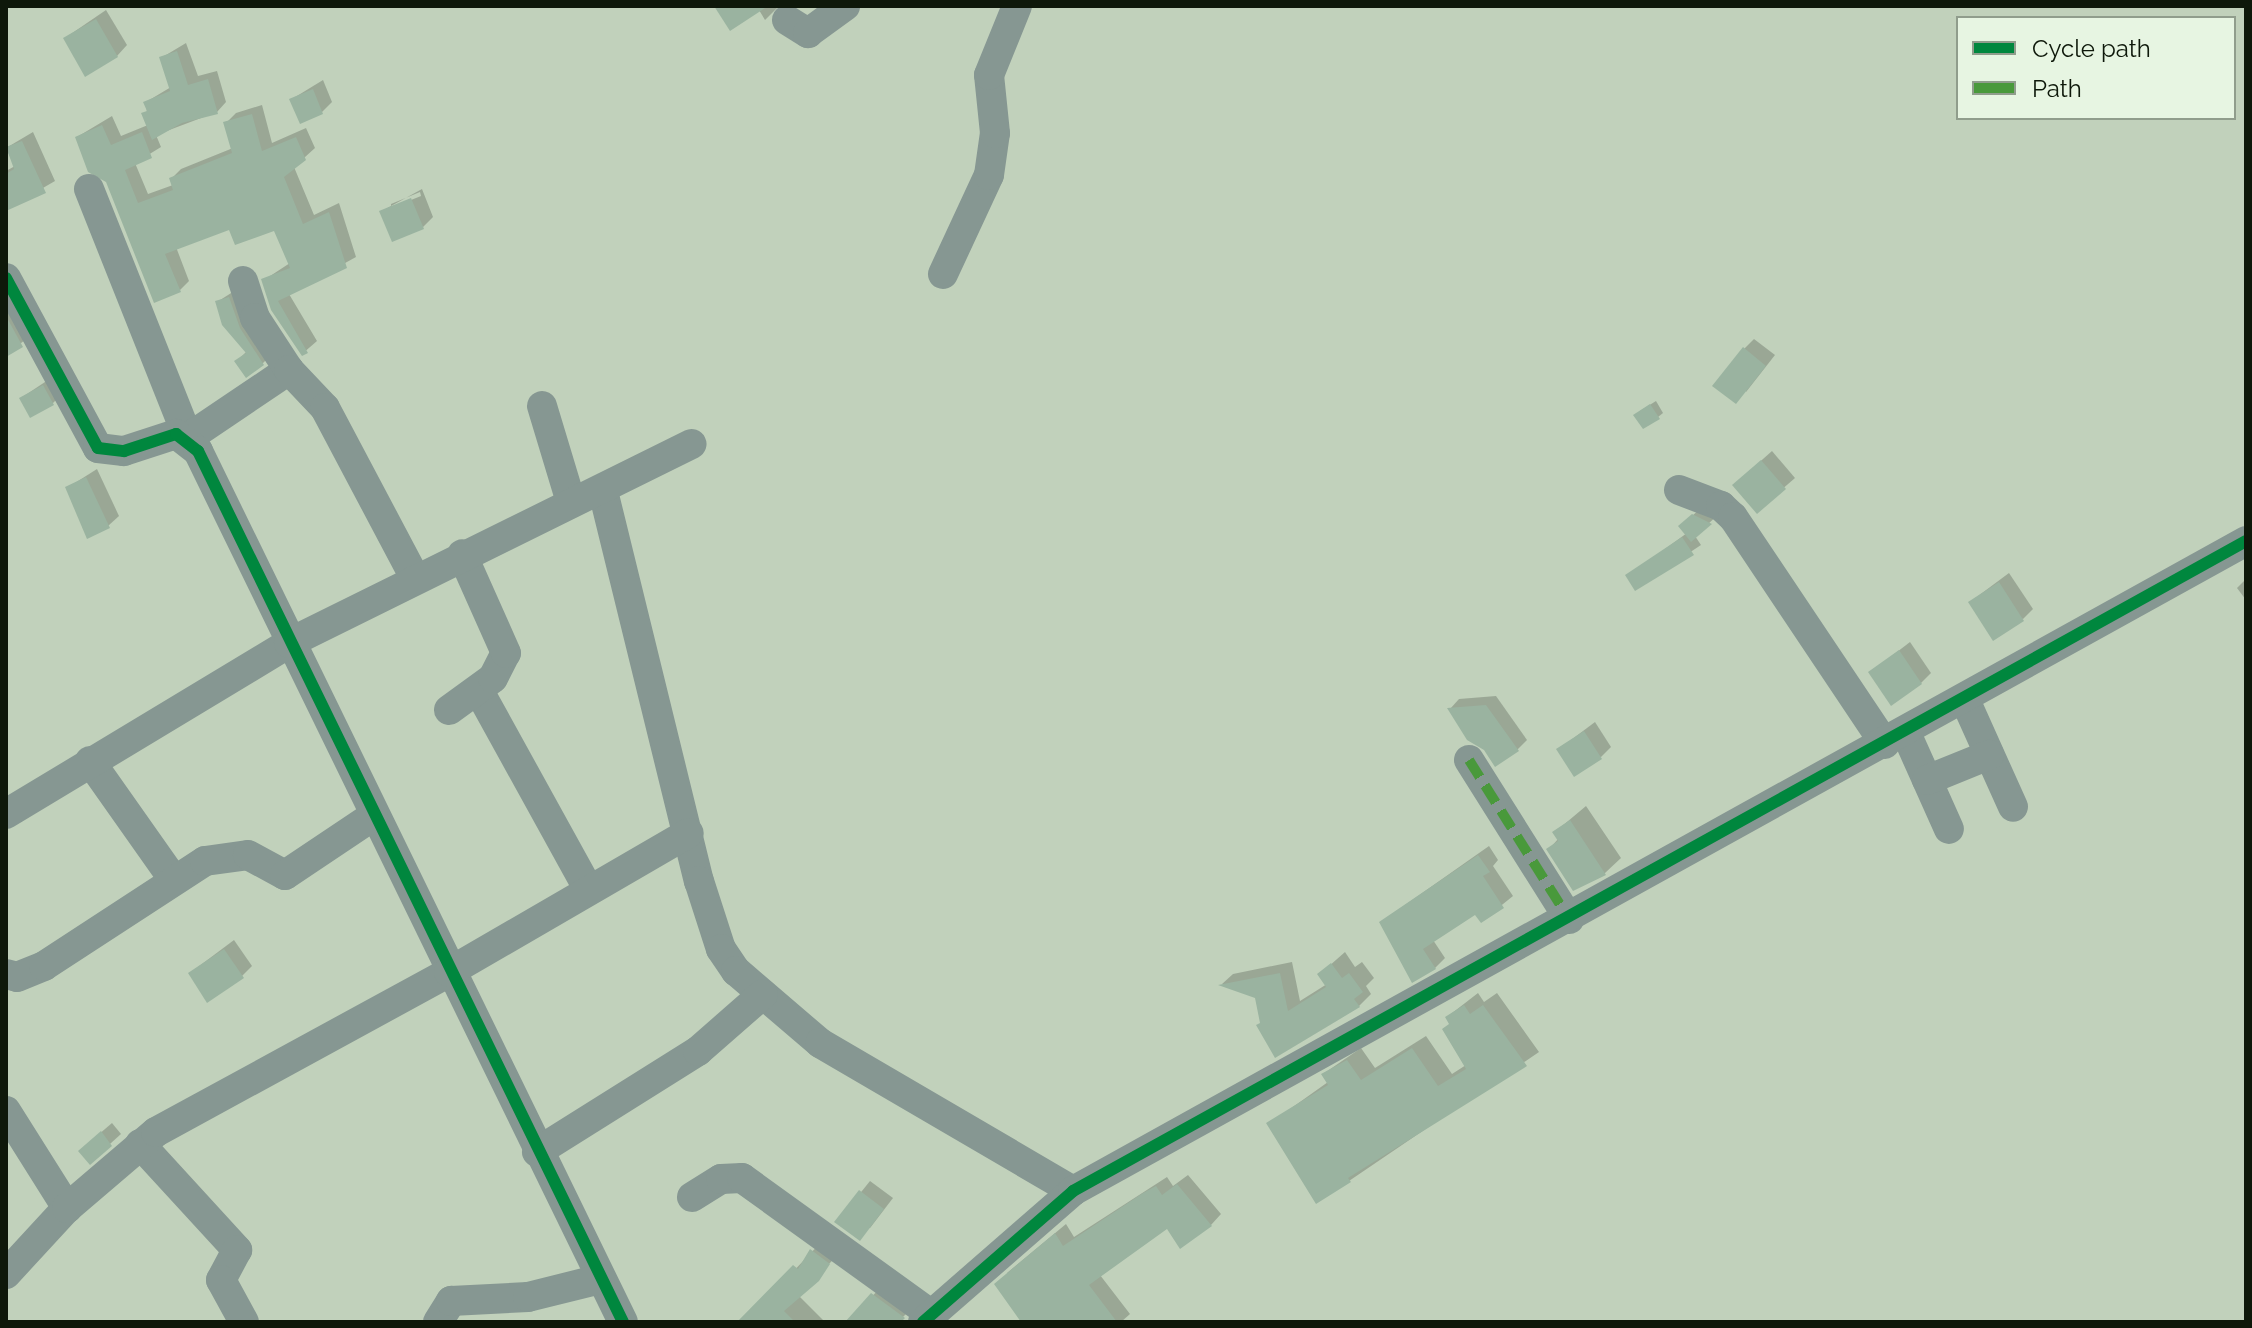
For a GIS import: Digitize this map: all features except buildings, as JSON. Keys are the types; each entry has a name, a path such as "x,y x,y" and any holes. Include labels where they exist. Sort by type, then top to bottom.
{"street":[{"path":"787,20 808,33 845,6"},
{"path":"943,274 989,175 995,133 989,75 1017,6"},
{"path":"89,189 188,438 623,1322"},
{"path":"6,278 98,448 124,451 162,437 188,438 289,370"},
{"path":"243,281 255,318 289,370 325,408 415,578"},
{"path":"542,406 571,502"},
{"path":"6,814 289,643 462,554 571,502 603,491 692,444"},
{"path":"1679,490 1721,506 1733,517 1927,780 1949,829"},
{"path":"603,491 721,949 736,971 820,1043 1073,1191"},
{"path":"692,1197 721,1179 742,1178 928,1318 1073,1191 1965,700 2246,541"},
{"path":"449,710 479,691 504,665 506,653 462,554"},
{"path":"479,691 589,890"},
{"path":"1965,700 2013,807"},
{"path":"1927,780 1989,755"},
{"path":"1469,760 1569,919"},
{"path":"90,761 174,880"},
{"path":"6,974 17,977 44,966 205,861 248,855 285,875 373,816"},
{"path":"6,1274 67,1208 140,1144 339,1028 449,972 689,833"},
{"path":"537,1152 698,1051 763,994"},
{"path":"6,1111 67,1208"},
{"path":"140,1144 237,1250 221,1280 244,1322"},
{"path":"438,1322 451,1301 528,1297 600,1279"}],"marked path":[{"path":"1469,760 1569,919"}],"cycle path":[{"path":"6,278 98,448 124,451 176,434 198,451 623,1322"},
{"path":"923,1322 1073,1191 2246,541"}]}
